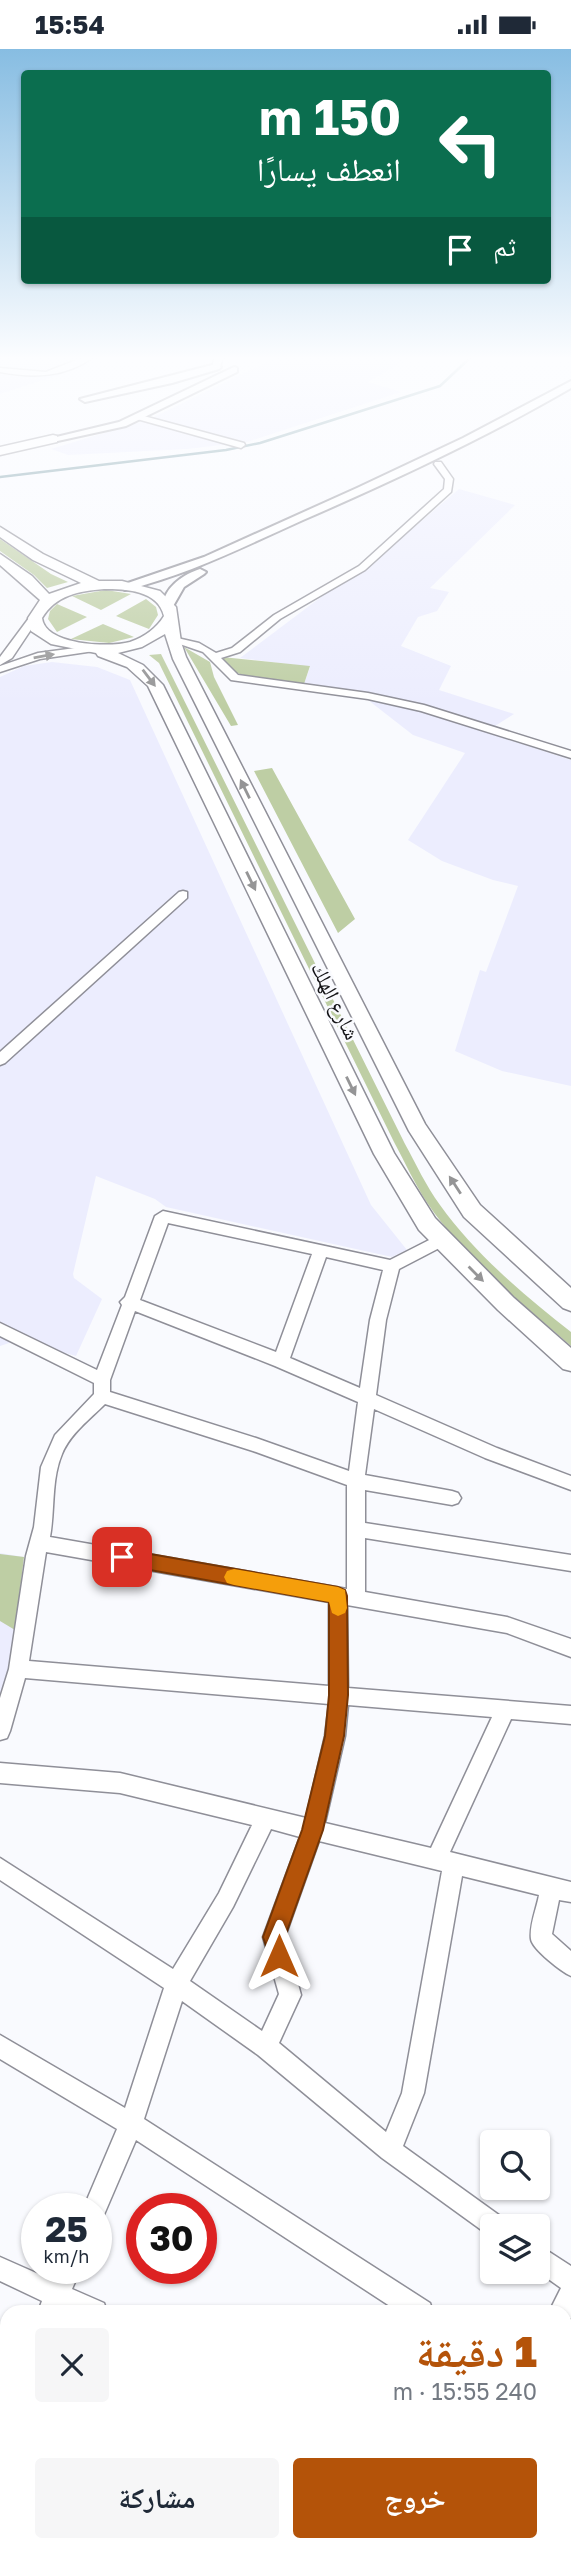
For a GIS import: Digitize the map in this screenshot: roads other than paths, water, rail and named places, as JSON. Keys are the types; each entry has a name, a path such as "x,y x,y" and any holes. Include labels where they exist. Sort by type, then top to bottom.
{"highway":[{"path":"0,531 38,557 96,585"},
{"path":"0,558 48,600"},
{"path":"35,616 48,600 74,589 96,585 125,586 151,593 169,610 166,627 154,637 136,644 90,649"},
{"name":"شارع الهلك","path":"169,610 173,640 180,659 416,1126 472,1211 571,1302"},
{"name":"شارع الهلك","path":"35,616 36,625 54,641 133,663 144,670 155,685 384,1154 427,1224 506,1304 571,1362"}],"main road":[{"path":"125,586 175,573 399,474"},
{"path":"169,610 171,594 187,578 417,474"}],"street":[{"path":"215,657 236,650 277,617 368,563 448,490 449,479 445,474"},
{"path":"0,662 8,656 35,616"},
{"path":"173,640 187,642 215,657 223,672 235,678 369,697 424,708 571,755"},
{"path":"0,669 38,656 90,649"},
{"path":"0,1060 183,895"},
{"path":"0,1731 18,1669 35,1556 41,1543 49,1473 60,1441 102,1388 128,1302 163,1216 392,1266 442,1240"},
{"path":"281,1361 321,1251"},
{"path":"266,2047 290,1995 274,1937 313,1830 335,1736 356,1529 356,1481 365,1400 378,1320 392,1266"},
{"path":"128,1302 281,1361 365,1400 571,1483"},
{"path":"0,1329 102,1388 356,1481 452,1498"},
{"path":"356,1529 571,1563"},
{"path":"41,1543 507,1625 571,1648"},
{"path":"18,1669 571,1715"},
{"path":"390,2150 412,2092 445,1861 506,1709"},
{"path":"0,1773 120,1783 561,1889 541,1938 571,1965"},
{"path":"101,2193 131,2124 177,1983 226,1900 266,1818"},
{"path":"0,1868 177,1983 266,2047 390,2150 480,2215"},
{"path":"2,2052 131,2124 410,2305"},
{"path":"550,2266 571,2281"},
{"path":"0,2269 54,2302 62,2284"}],"waterway":[{"path":"0,477 28,474"}]}
